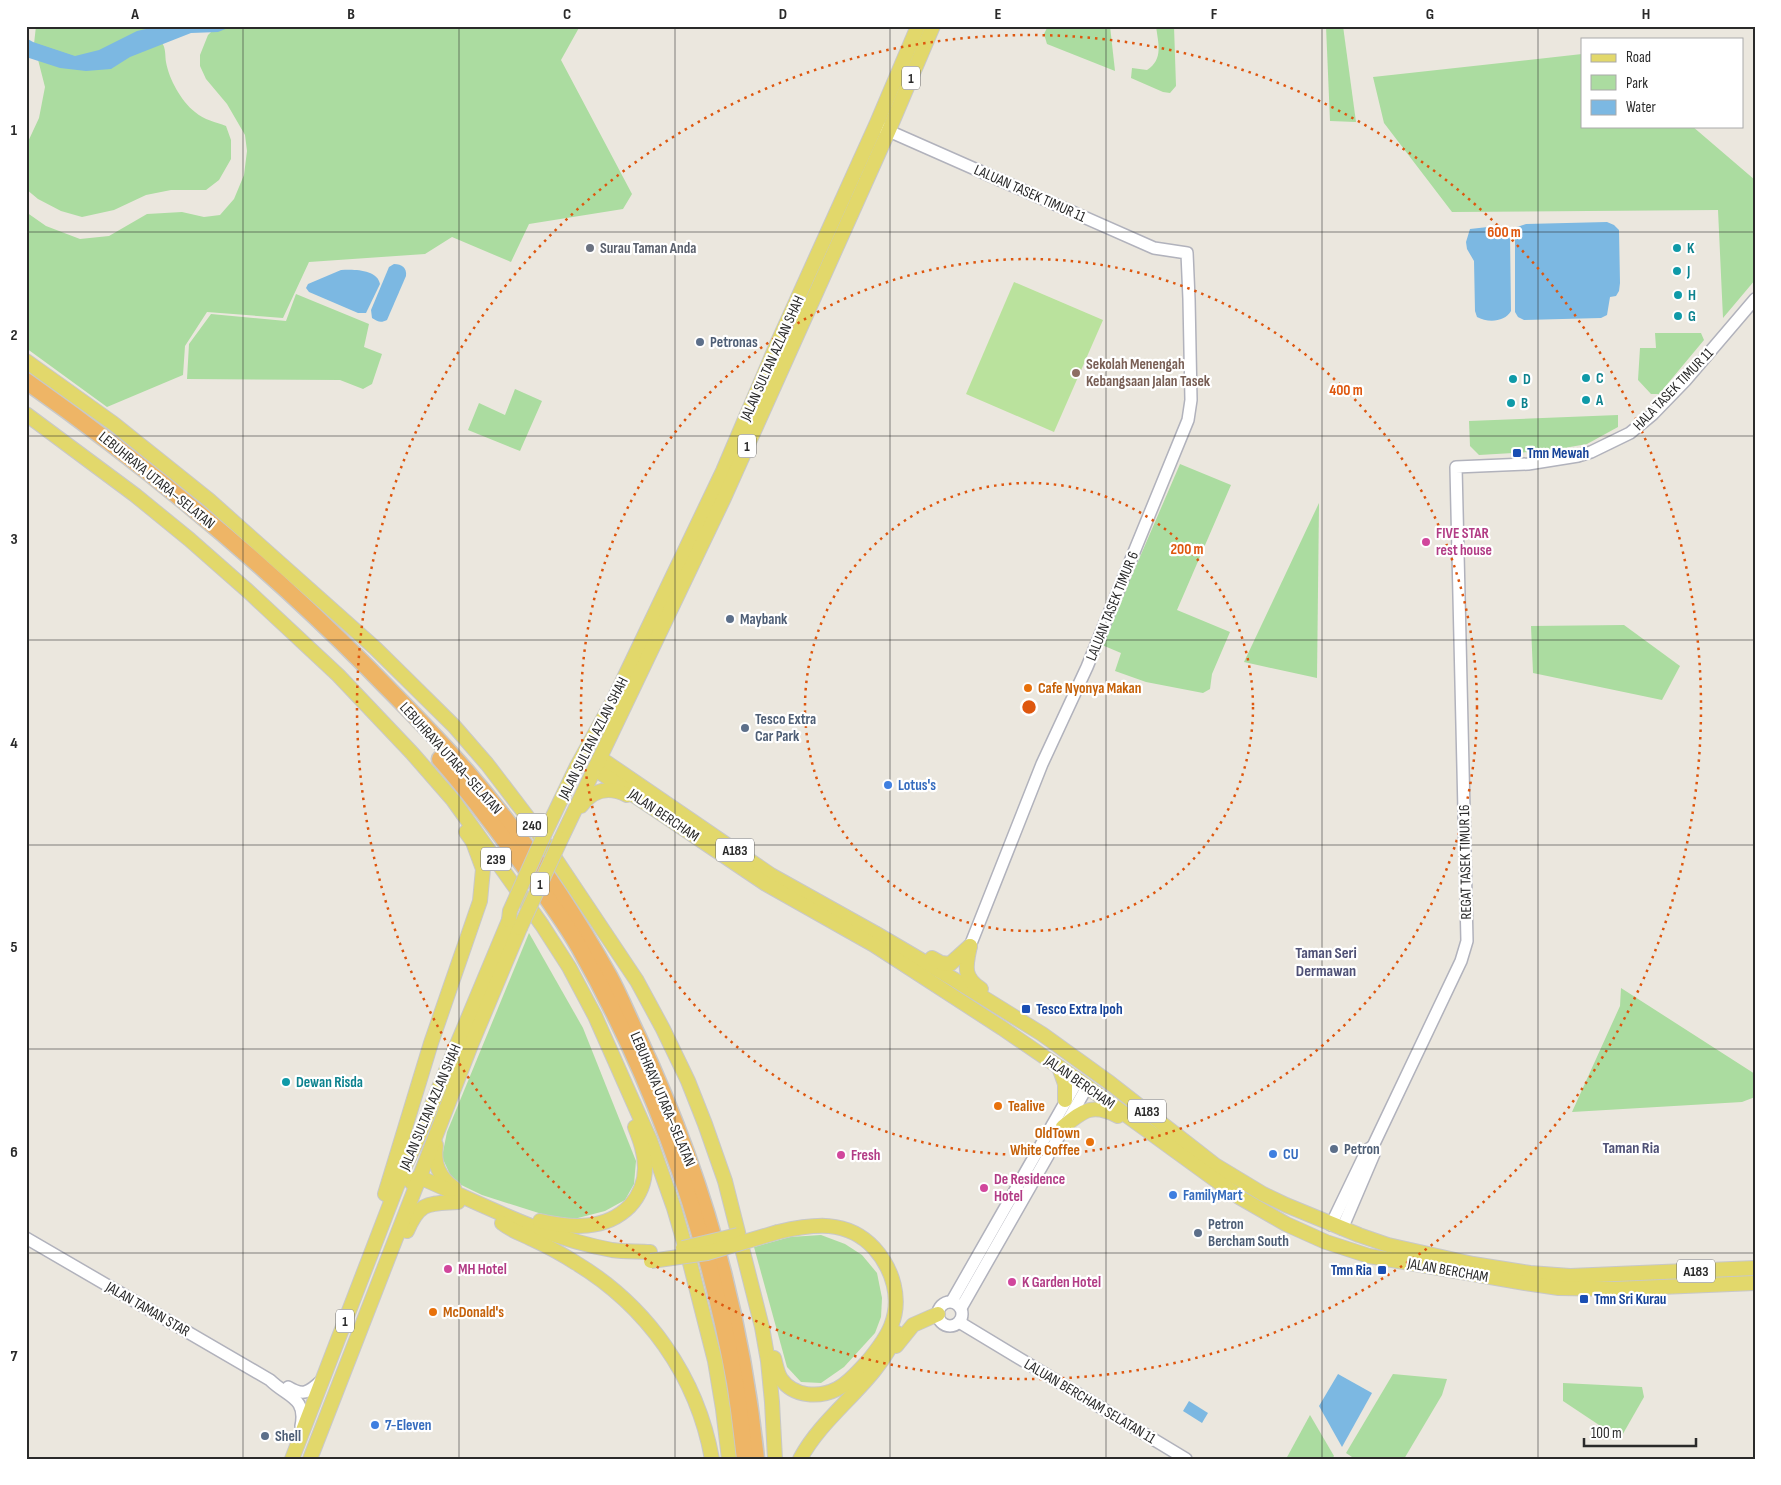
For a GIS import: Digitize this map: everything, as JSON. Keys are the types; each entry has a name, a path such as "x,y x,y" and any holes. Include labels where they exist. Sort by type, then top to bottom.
{"highway":[{"name":"LEBUHRAYA UTARA–SELATAN","path":"26,381 80,419 170,488 281,584 328,629 424,725 466,771 504,817 558,892 610,979 649,1060 682,1138 702,1197 728,1287 752,1411 756,1459"},
{"name":"LEBUHRAYA UTARA–SELATAN","path":"26,395 173,505 273,591 332,646 415,730 455,776 551,903 597,981 630,1050 658,1113 691,1204 713,1283 733,1373 745,1459"}],"main road":[{"name":"JALAN SULTAN AZLAN SHAH","path":"552,836 570,822 596,762 724,498 882,128 918,26"},
{"name":"JALAN SULTAN AZLAN SHAH","path":"294,1454 398,1184 552,836 570,779 614,699 723,471 777,344 933,26"},
{"name":"240","path":"26,361 114,424 209,500 282,563 407,679 454,726 488,764 526,815 637,980 663,1029 701,1115 725,1181 762,1327 768,1361 775,1459"},
{"name":"239","path":"26,414 135,495 234,578 338,675 412,753 453,800 505,872 569,967 595,1016 650,1140 674,1208 715,1361 729,1459"},
{"path":"626,701 612,752 614,762 628,778"},
{"path":"552,836 582,770 596,762 590,751 595,734"},
{"path":"370,1258 372,1241 402,1136 431,1042 470,933 480,901 482,886 482,869 473,842 412,753"},
{"name":"JALAN BERCHAM","path":"596,762 628,778 771,875 876,933 1042,1034 1157,1119 1215,1165 1286,1205 1336,1228 1417,1252 1473,1264 1530,1273 1570,1276 1755,1268"},
{"name":"JALAN BERCHAM","path":"596,762 706,843 766,884 874,945 1081,1080 1146,1130 1239,1196 1272,1216 1332,1244 1370,1256 1559,1288 1614,1289 1755,1283"},
{"path":"570,822 586,798 595,792 606,790 618,791 626,794 699,842 706,843"},
{"name":"JALAN SULTAN AZLAN SHAH","path":"310,1459 413,1186 440,1127 514,924"},
{"path":"876,933 893,938 941,963 950,964 970,946"},
{"path":"970,946 966,965 967,974 971,981 1035,1025 1042,1034"},
{"path":"958,958 955,980 959,993 991,1015 1002,1028"},
{"path":"968,988 992,1010 1063,1058 1081,1080 1098,1084 1135,1110 1157,1119"},
{"path":"504,1219 516,1214 559,1225 597,1225 617,1217 639,1194 645,1166 643,1150 605,1051 595,1016"},
{"path":"1059,1067 1065,1084 1064,1103"},
{"path":"1063,1127 1078,1115 1097,1108 1146,1130"},
{"path":"440,1127 435,1150 438,1171 462,1200"},
{"path":"413,1186 412,1170 415,1145"},
{"path":"294,1454 319,1401 399,1195 413,1186 462,1200 555,1244 591,1255 620,1260 651,1256 707,1253 803,1218 830,1217 850,1222 881,1242 897,1265 902,1283 903,1310 899,1329 882,1363"},
{"path":"1239,1196 1255,1201 1321,1230 1336,1228 1338,1236 1346,1240 1423,1266"},
{"path":"325,1418 337,1405 412,1219 422,1208 428,1205 462,1200"},
{"path":"504,1219 510,1230 550,1248 578,1264 615,1291 641,1316 666,1346 684,1374 708,1436 712,1459"},
{"path":"762,1327 777,1371 782,1380 804,1394 817,1395 838,1389 850,1380 864,1365 886,1338 892,1325 895,1311 896,1298 890,1272 882,1258 860,1236 842,1229 826,1226 777,1228"},
{"path":"800,1459 810,1440 882,1363 913,1325 938,1314"}],"street":[{"name":"LALUAN TASEK TIMUR 11","path":"882,128 1154,248 1187,253"},
{"name":"LALUAN TASEK TIMUR 6","path":"970,946 1042,764 1087,667 1188,420 1191,400 1190,299 1187,253"},
{"name":"HALA TASEK TIMUR 11","path":"1456,467 1528,464 1578,456 1591,452 1630,433 1652,414 1685,380 1755,298"},
{"name":"REGAT TASEK TIMUR 16","path":"1336,1228 1374,1154 1373,1146 1457,969 1467,941 1456,467"},
{"path":"959,1312 967,1278 1064,1103 1081,1080"},
{"path":"959,1312 948,1301 940,1306 938,1314 940,1321 947,1326 954,1325 971,1290 1063,1127 1081,1080"},
{"name":"JALAN TAMAN STAR","path":"26,1238 270,1380 301,1393 310,1390 321,1381"},
{"path":"967,1278 970,1282 971,1290"},
{"name":"LALUAN BERCHAM SELATAN 11","path":"959,1312 990,1342 994,1342 1186,1459"},
{"name":"JALAN TAMAN STAR","path":"270,1380 293,1397 301,1406 303,1418 294,1454"}],"green space":[{"path":"36,26 140,26 157,38 164,47 168,69 180,96 202,117 226,126 231,140 231,159 219,180 206,190 171,190 146,195 114,210 82,217 61,211 38,199 26,189 26,146 39,118 45,87 34,44"},
{"path":"226,26 580,26 561,60 632,194 623,209 529,224 511,262 452,237 425,254 309,262 283,318 207,312 185,346 183,375 107,407 26,348 26,212 46,226 80,239 109,236 147,214 182,212 204,217 220,215 234,199 244,175 247,151 245,135 227,104 206,79 200,66 200,55 208,35 214,29"},
{"path":"1048,26 1110,26 1115,71 1047,44 1044,34"},
{"path":"1156,26 1174,26 1176,86 1170,93 1163,92 1131,78 1132,68 1147,70 1156,61 1159,44"},
{"path":"1326,26 1343,26 1356,122 1330,121"},
{"path":"1581,54 1581,128 1694,128 1755,180 1755,280 1723,318 1718,210 1452,212 1384,123 1373,77"},
{"path":"1014,282 1103,320 1054,432 966,394"},
{"path":"296,294 369,324 364,347 382,354 372,384 363,389 340,380 187,379 189,344 211,314 286,321"},
{"path":"1655,333 1701,333 1704,340 1659,394 1651,394 1638,380 1640,348 1656,348"},
{"path":"515,389 542,401 520,451 468,430 479,403 505,415"},
{"path":"1618,415 1618,427 1587,444 1547,451 1479,455 1470,446 1469,421"},
{"path":"1180,464 1231,485 1177,610 1230,632 1212,674 1210,689 1203,693 1146,682 1115,671 1121,653 1102,645"},
{"path":"1319,503 1317,678 1244,662"},
{"path":"1624,625 1680,666 1662,700 1533,673 1531,626"},
{"path":"529,933 583,1028 636,1161 634,1184 625,1200 605,1211 574,1219 545,1215 482,1195 453,1181 442,1157 447,1132"},
{"path":"1621,988 1755,1074 1755,1097 1742,1102 1572,1112 1620,1006"},
{"path":"821,1235 845,1244 862,1255 877,1273 882,1298 881,1317 875,1333 844,1367 821,1383 801,1382 787,1367 754,1247 790,1237"},
{"path":"1393,1374 1447,1379 1442,1395 1404,1459 1355,1459 1346,1453"},
{"path":"1563,1383 1642,1387 1644,1397 1620,1439 1563,1401"},
{"path":"1310,1415 1334,1456 1332,1459 1286,1459"}],"water":[{"path":"159,26 233,26 218,32 191,33 130,57 111,69 86,71 60,68 26,57 26,38 75,56 99,50 137,31"},
{"path":"1607,222 1619,230 1620,283 1616,296 1610,297 1607,315 1601,318 1524,320 1518,317 1515,312 1515,234 1517,227 1526,224"},
{"path":"1497,226 1508,230 1510,234 1511,311 1501,319 1491,321 1477,317 1475,311 1474,261 1467,249 1466,242 1470,229"},
{"path":"394,264 403,267 406,271 406,276 387,320 383,322 378,321 372,318 371,310 389,267"},
{"path":"341,270 364,271 378,279 380,284 366,313 358,313 309,292 306,288 308,284"},
{"path":"1338,1374 1372,1393 1342,1447 1319,1406"},
{"path":"1189,1401 1208,1413 1202,1423 1183,1411"}],"place":[{"name":"Surau Taman Anda","path":"590,248"},
{"name":"K","path":"1677,248"},
{"name":"J","path":"1677,271"},
{"name":"H","path":"1678,295"},
{"name":"G","path":"1678,316"},
{"name":"Petronas","path":"700,342"},
{"name":"Sekolah Menengah Kebangsaan Jalan Tasek","path":"1076,373"},
{"name":"C","path":"1586,378"},
{"name":"D","path":"1513,379"},
{"name":"A","path":"1586,400"},
{"name":"B","path":"1511,403"},
{"name":"Tmn Mewah","path":"1517,453"},
{"name":"FIVE STAR rest house","path":"1426,542"},
{"name":"Maybank","path":"730,619"},
{"name":"Cafe Nyonya Makan","path":"1028,688"},
{"name":"Tesco Extra Car Park","path":"745,728"},
{"name":"Lotus's","path":"888,785"},
{"name":"Tesco Extra Ipoh","path":"1026,1009"},
{"name":"Dewan Risda","path":"286,1082"},
{"name":"Tealive","path":"998,1106"},
{"name":"OldTown White Coffee","path":"1090,1142"},
{"name":"Petron","path":"1334,1149"},
{"name":"CU","path":"1273,1154"},
{"name":"Fresh","path":"841,1155"},
{"name":"De Residence Hotel","path":"984,1188"},
{"name":"FamilyMart","path":"1173,1195"},
{"name":"Petron Bercham South","path":"1198,1233"},
{"name":"MH Hotel","path":"448,1269"},
{"name":"Tmn Ria","path":"1382,1270"},
{"name":"K Garden Hotel","path":"1012,1282"},
{"name":"Tmn Sri Kurau","path":"1584,1299"},
{"name":"McDonald's","path":"433,1312"},
{"name":"7-Eleven","path":"375,1425"},
{"name":"Shell","path":"265,1436"}],"district":[{"name":"Taman Seri Dermawan","path":"1326,961"},
{"name":"Taman Ria","path":"1631,1147"}]}
